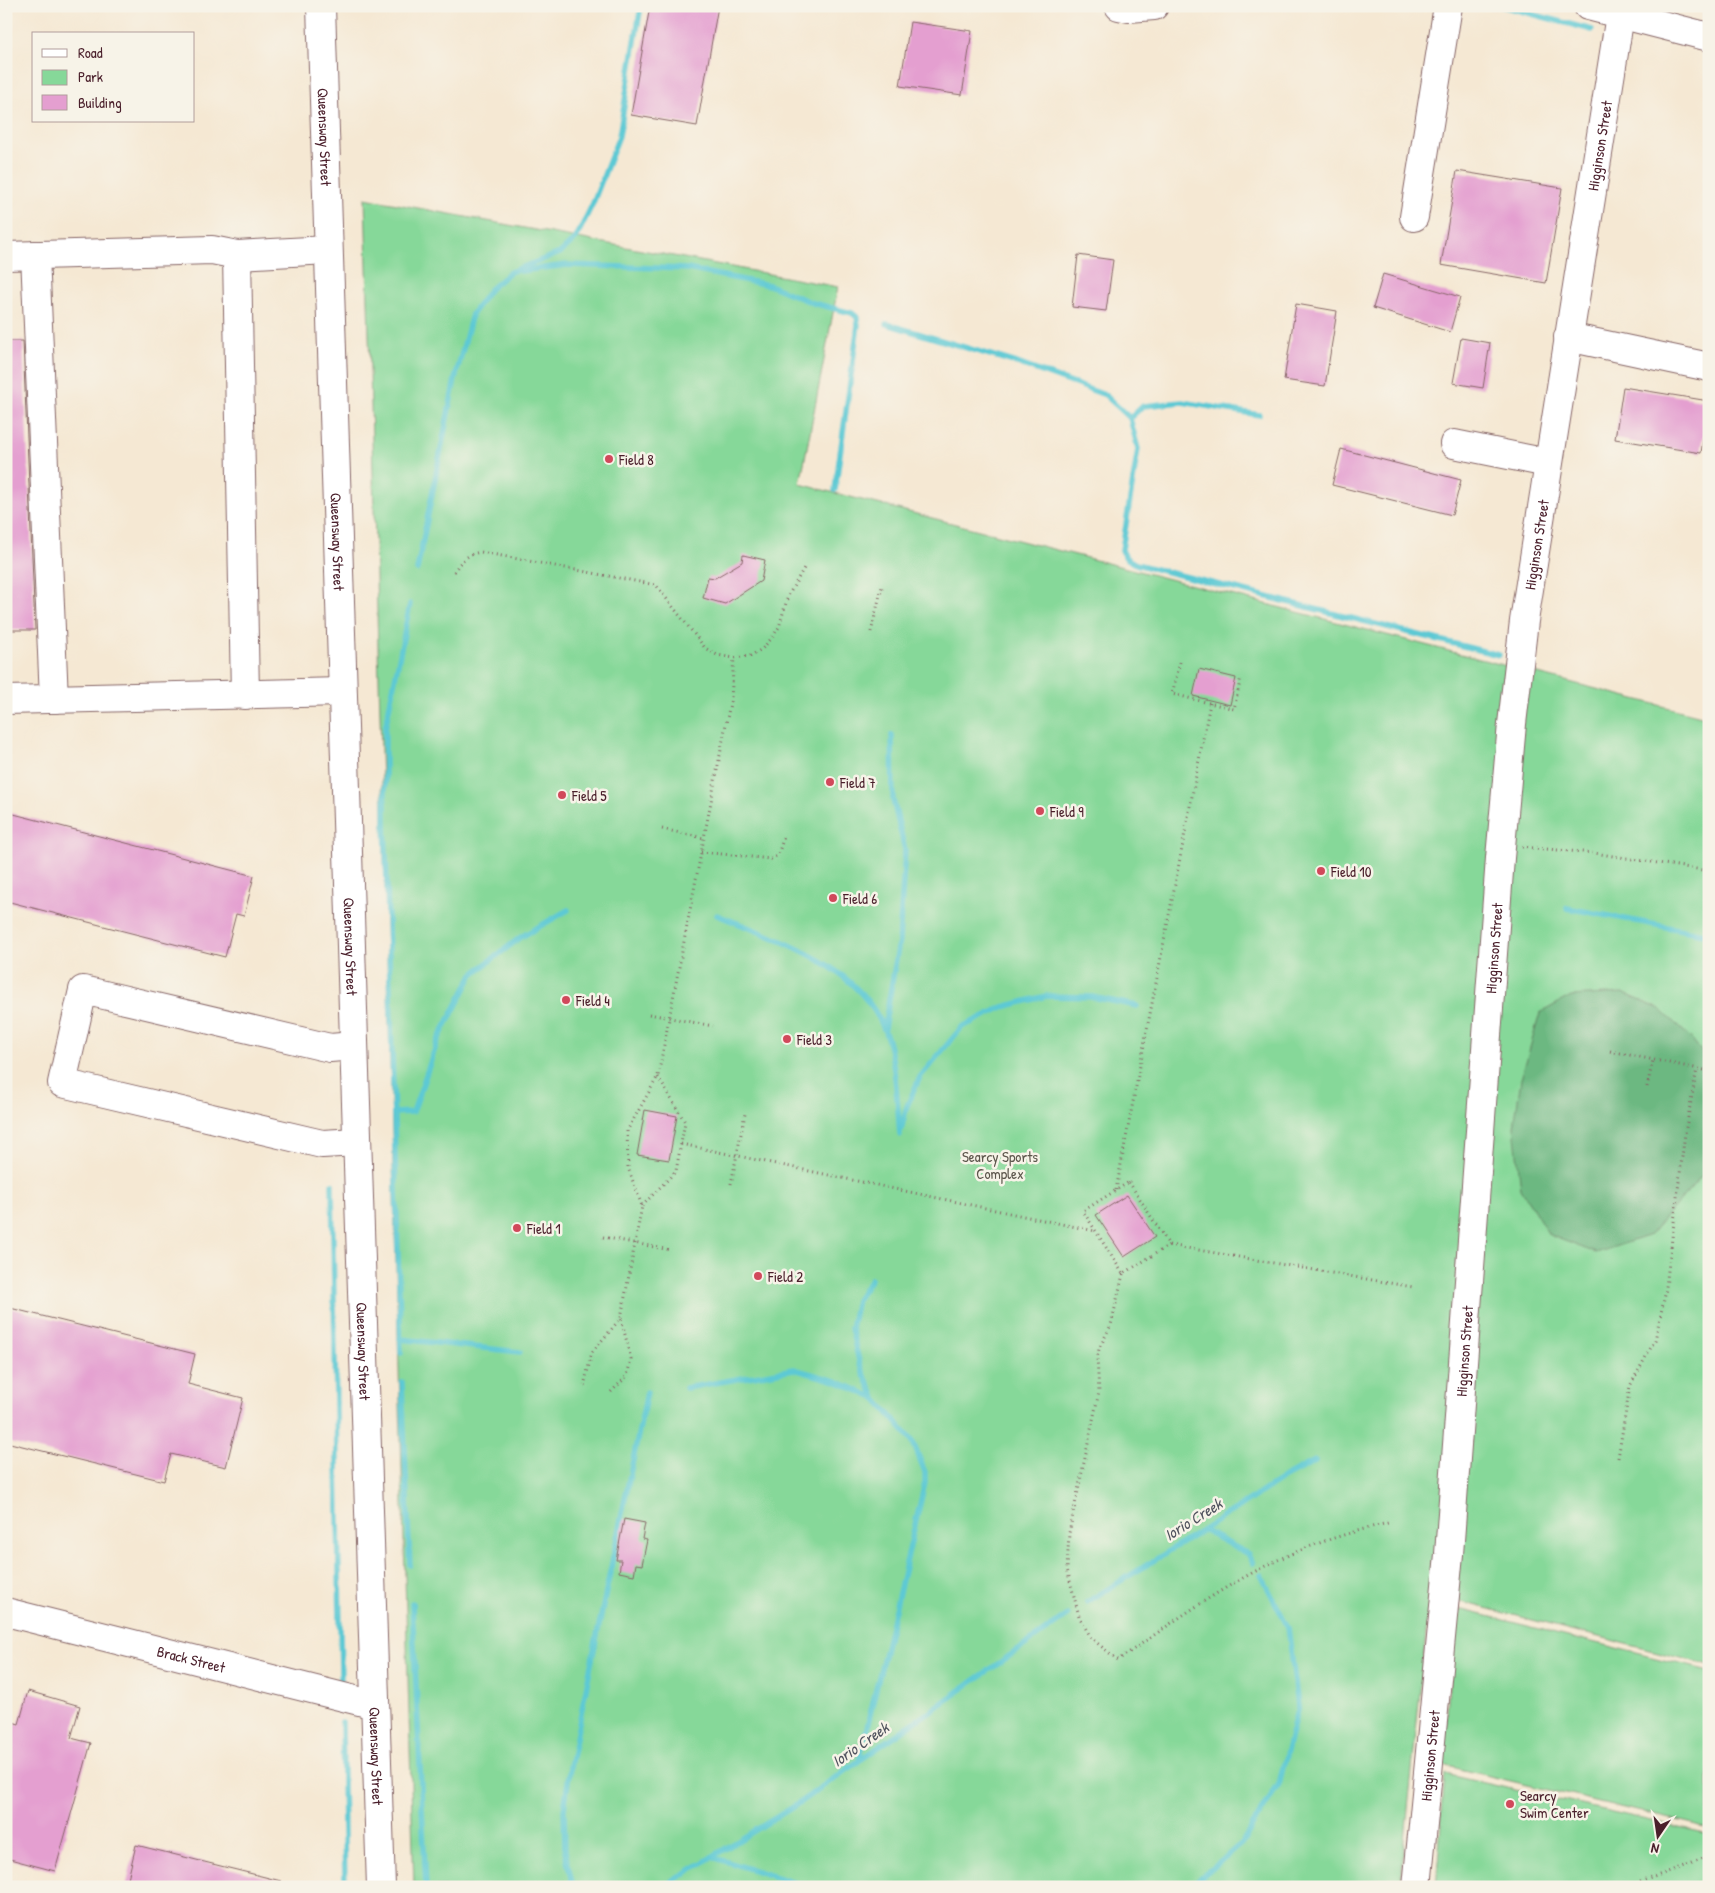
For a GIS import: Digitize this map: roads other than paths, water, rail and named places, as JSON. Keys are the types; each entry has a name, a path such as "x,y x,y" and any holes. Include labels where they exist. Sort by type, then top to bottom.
{"street":[{"name":"Queensway Street","path":"321,6 381,1887"},
{"path":"1119,6 1129,8 1154,6"},
{"path":"1414,217 1448,6"},
{"path":"1588,6 1709,37"},
{"name":"Higginson Street","path":"1417,1887 1449,1554 1501,846 1524,621 1620,15"},
{"path":"6,256 212,250 237,255 328,250"},
{"path":"35,255 54,699"},
{"path":"237,255 245,695"},
{"path":"1568,338 1709,367"},
{"path":"1454,444 1548,462"},
{"path":"6,700 342,692"},
{"path":"354,1046 330,1048 84,990 62,1083 322,1144 357,1142"},
{"name":"Brack Street","path":"6,1612 376,1705"}],"waterway":[{"path":"417,570 455,379 472,314 490,289 510,272 560,253 576,238 593,203 619,136 641,6"},
{"path":"1502,6 1592,30"},
{"path":"520,271 567,265 687,269 769,285 813,303 852,313 857,317 858,325 835,490"},
{"path":"887,324 1017,363 1105,395 1130,418 1138,449 1122,550 1126,558 1136,564 1499,655"},
{"path":"1130,418 1143,406 1182,402 1259,415"},
{"path":"401,1353 385,819 385,729 410,604"},
{"path":"884,1029 899,942 905,850 893,800 892,735"},
{"path":"1567,908 1709,935"},
{"path":"394,1113 413,1112 438,1040 473,974 521,937 568,910"},
{"path":"717,915 765,934 813,957 855,987 872,1006 884,1029 891,1053 900,1135"},
{"path":"901,1130 907,1106 920,1077 962,1027 1003,1007 1046,996 1092,997 1137,1006"},
{"path":"332,1184 341,1679"},
{"path":"871,1279 857,1300 851,1328 860,1365 875,1398"},
{"path":"400,1339 520,1352"},
{"path":"686,1388 794,1369 836,1381 875,1398 912,1440 925,1472 925,1483 859,1761"},
{"path":"402,1382 410,1565"},
{"path":"573,1887 565,1851 564,1810 570,1767 647,1392"},
{"name":"Iorio Creek","path":"1087,1602 1285,1477 1315,1461"},
{"path":"1203,1530 1248,1554 1253,1563"},
{"path":"1189,1887 1241,1844 1279,1784 1298,1706 1288,1627 1261,1575"},
{"path":"412,1603 426,1887"},
{"name":"Iorio Creek","path":"663,1887 793,1807 1068,1615"},
{"path":"342,1722 345,1887"},
{"path":"712,1857 808,1887"}],"place":[{"name":"Field 8","path":"609,459"},
{"name":"Field 7","path":"830,782"},
{"name":"Field 5","path":"562,795"},
{"name":"Field 9","path":"1040,811"},
{"name":"Field 10","path":"1321,871"},
{"name":"Field 6","path":"833,898"},
{"name":"Field 4","path":"566,1000"},
{"name":"Field 3","path":"787,1039"},
{"name":"Field 1","path":"517,1228"},
{"name":"Field 2","path":"758,1276"},
{"name":"Searcy Swim Center","path":"1510,1804"}],"park label":[{"name":"Searcy Sports Complex","path":"1000,1164"}]}
